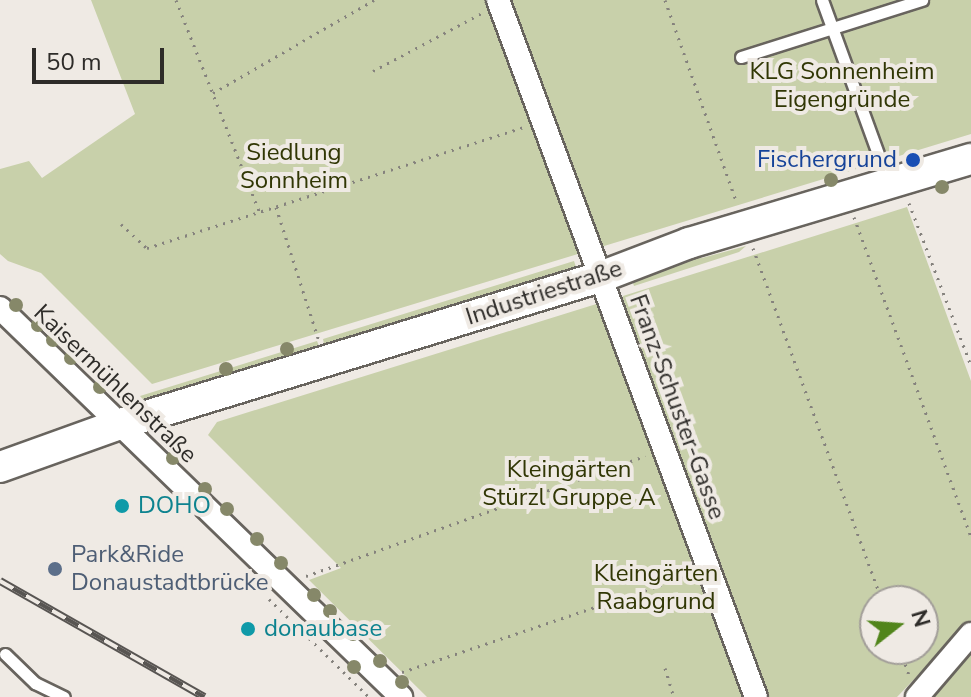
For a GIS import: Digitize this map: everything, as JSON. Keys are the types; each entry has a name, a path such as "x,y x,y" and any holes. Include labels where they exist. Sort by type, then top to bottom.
{"street":[{"name":"Franz-Schuster-Gasse","path":"499,2 603,276 756,697"},
{"name":"Industriestraße","path":"0,467 117,425 603,276 689,243 971,159"},
{"name":"Kaisermühlenstraße","path":"0,308 117,425 287,583 394,691"},
{"path":"917,697 971,634"}],"lane":[{"path":"822,0 896,182"},
{"path":"741,57 922,0"},
{"path":"5,654 35,683 64,697"}],"path":[{"path":"176,0 259,211"},
{"path":"213,93 374,0"},
{"path":"665,0 876,585"},
{"path":"373,71 499,2"},
{"path":"121,224 147,248 542,122"},
{"path":"896,182 971,365"},
{"path":"276,207 325,361"},
{"path":"854,217 971,536"},
{"path":"287,583 664,449"},
{"path":"394,691 398,673 708,569"},
{"path":"906,665 917,697"},
{"path":"665,668 674,697"}],"green space":[{"name":"Siedlung Sonnheim","path":"91,0 971,0 971,134 152,384 41,273 8,261 0,254 0,169 29,161 42,178 135,114"},
{"path":"907,207 971,381 971,620 939,653 939,585 859,585 859,665 928,665 897,697 760,697 619,305 623,296"},
{"path":"746,246 739,252 634,286 632,280 697,256 702,258"},
{"path":"574,261 579,276 569,279 561,271 324,344 323,339"},
{"path":"606,301 750,697 427,697 309,580 341,568 208,435 217,422"},
{"path":"317,341 319,346 239,371 237,376 213,378 142,401 140,396"},
{"path":"971,646 971,697 926,697"}],"railway":[{"path":"0,581 204,697"}],"place":[{"name":"Fischergrund","path":"913,160"},
{"name":"DOHO","path":"122,506"},
{"name":"Park&Ride Donaustadtbrücke","path":"55,569"},
{"name":"donaubase","path":"248,629"}],"park label":[{"name":"KLG Sonnenheim Eigengründe","path":"842,86"},
{"name":"Kleingärten Stürzl Gruppe A","path":"569,484"},
{"name":"Kleingärten Raabgrund","path":"656,588"}]}
